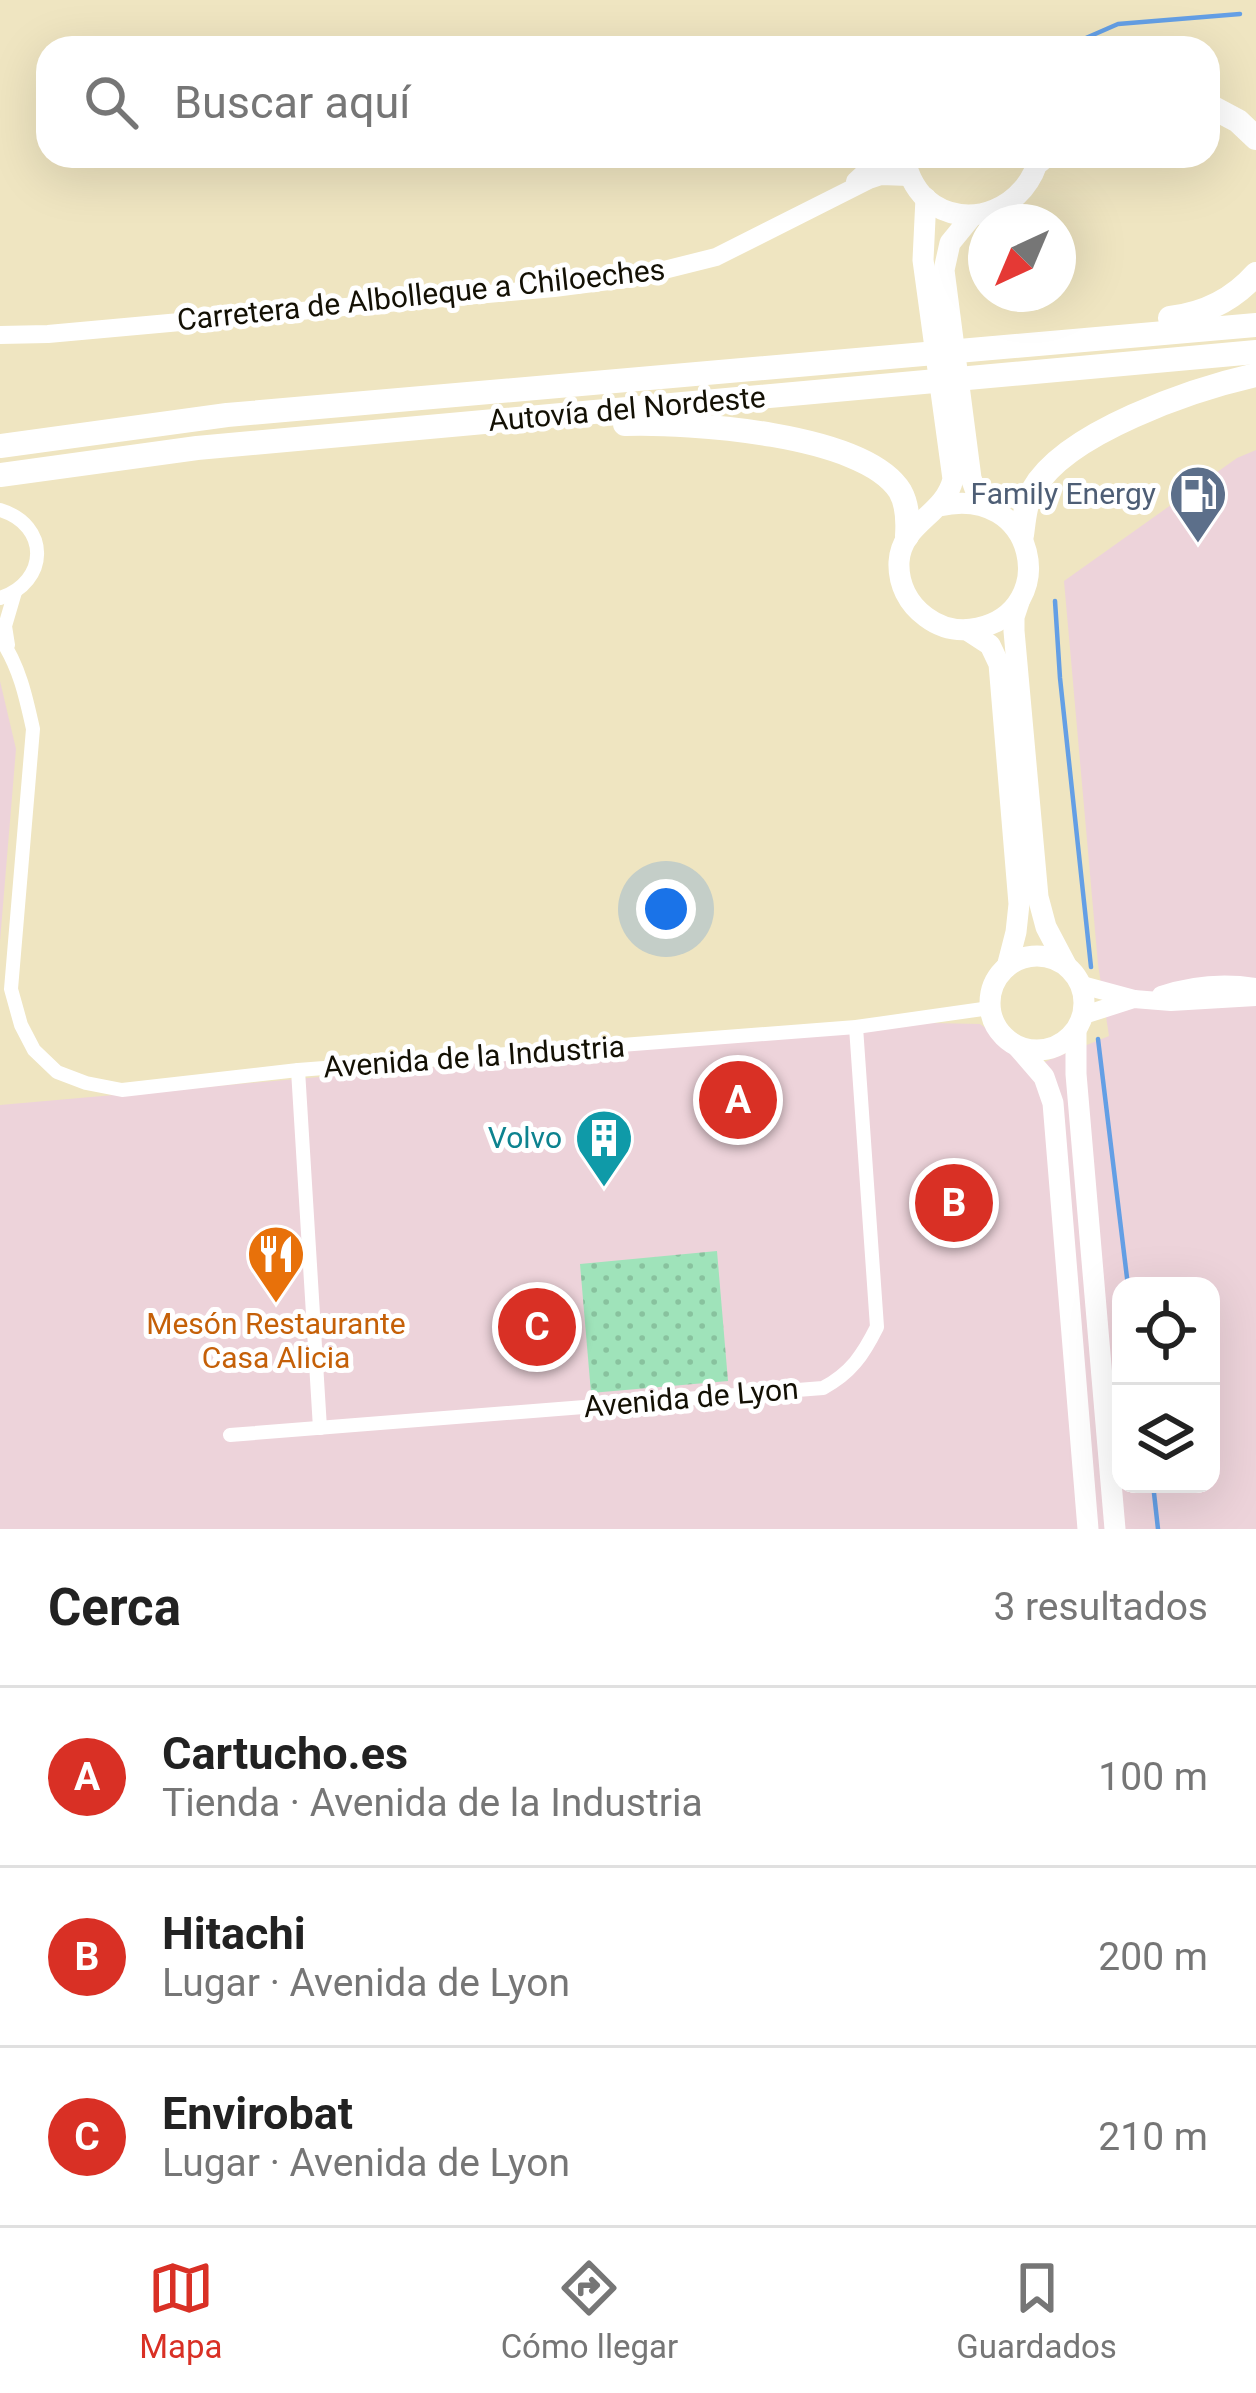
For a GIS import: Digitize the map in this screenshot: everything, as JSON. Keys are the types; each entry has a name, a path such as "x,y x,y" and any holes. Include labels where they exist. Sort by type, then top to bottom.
{"highway":[{"path":"1220,96 1256,118"},
{"path":"1220,111 1256,137"},
{"path":"1004,347 1057,329 1201,313 1234,295 1256,274"},
{"name":"Autovía del Nordeste","path":"0,446 227,415 1256,325"},
{"name":"Autovía del Nordeste","path":"0,475 197,448 1256,352"},
{"path":"1022,536 1030,494 1051,466 1075,447 1134,416 1256,375"},
{"path":"197,448 332,448 638,423 723,427 818,446 866,462 900,490 908,518 907,536"}],"main road":[{"path":"907,168 926,198 939,208 968,214"},
{"path":"1008,204 1030,183 1037,168"},
{"path":"926,198 923,260 937,288 957,435 975,489 992,509"},
{"path":"937,288 945,257 968,220"},
{"path":"957,435 950,490 907,536 899,559 906,595 931,622 967,630 989,626 1008,614 1022,596"},
{"path":"939,506 976,503 992,509 1022,536 1029,558 1014,631 1038,897 1046,927 1082,985 1085,1004 1076,1074 1115,1529"},
{"path":"967,630 990,645 999,664 1019,904 1007,967"},
{"path":"1066,965 1043,956 1018,960 993,985 990,1009 1004,1037 1039,1069 1053,1103 1088,1529"},
{"path":"1018,1047 1049,1049 1064,1043 1080,1024"}],"street":[{"name":"Carretera de Albolleque a Chiloeches","path":"828,201 868,168"},
{"name":"Carretera de Albolleque a Chiloeches","path":"0,335 632,278 716,257 901,168"},
{"path":"0,510 25,523 38,550 32,574 8,595 4,644"},
{"name":"Avenida de la Industria","path":"4,644 23,687 33,729 11,988 34,1050 56,1072 122,1090 298,1070 856,1027 990,1009"},
{"path":"1082,985 1152,1000 1256,997"},
{"path":"1080,1024 1179,989 1256,987"},
{"name":"Avenida de Lyon","path":"230,1436 823,1388 844,1376 863,1355 877,1328 856,1027"},
{"path":"298,1070 320,1428"}],"shaded area":[{"path":"1256,450 1256,1529 0,1529 0,1105 932,1023 980,1024 1037,1065 1109,1036 1098,964 1064,581 1237,458"},
{"path":"0,681 16,749 0,941"}],"green space":[{"path":"717,1251 728,1381 591,1393 580,1264"}],"waterway":[{"path":"1090,36 1118,24 1240,14"},
{"path":"1055,601 1091,967"},
{"path":"1098,1039 1127,1277"},
{"path":"1154,1493 1158,1529"}],"place":[{"name":"Family Energy","path":"1198,545"},
{"name":"Cartucho.es","path":"738,1100"},
{"name":"Volvo","path":"604,1189"},
{"name":"Hitachi","path":"954,1203"},
{"name":"Mesón Restaurante Casa Alicia","path":"276,1305"},
{"name":"Envirobat","path":"537,1327"}]}
